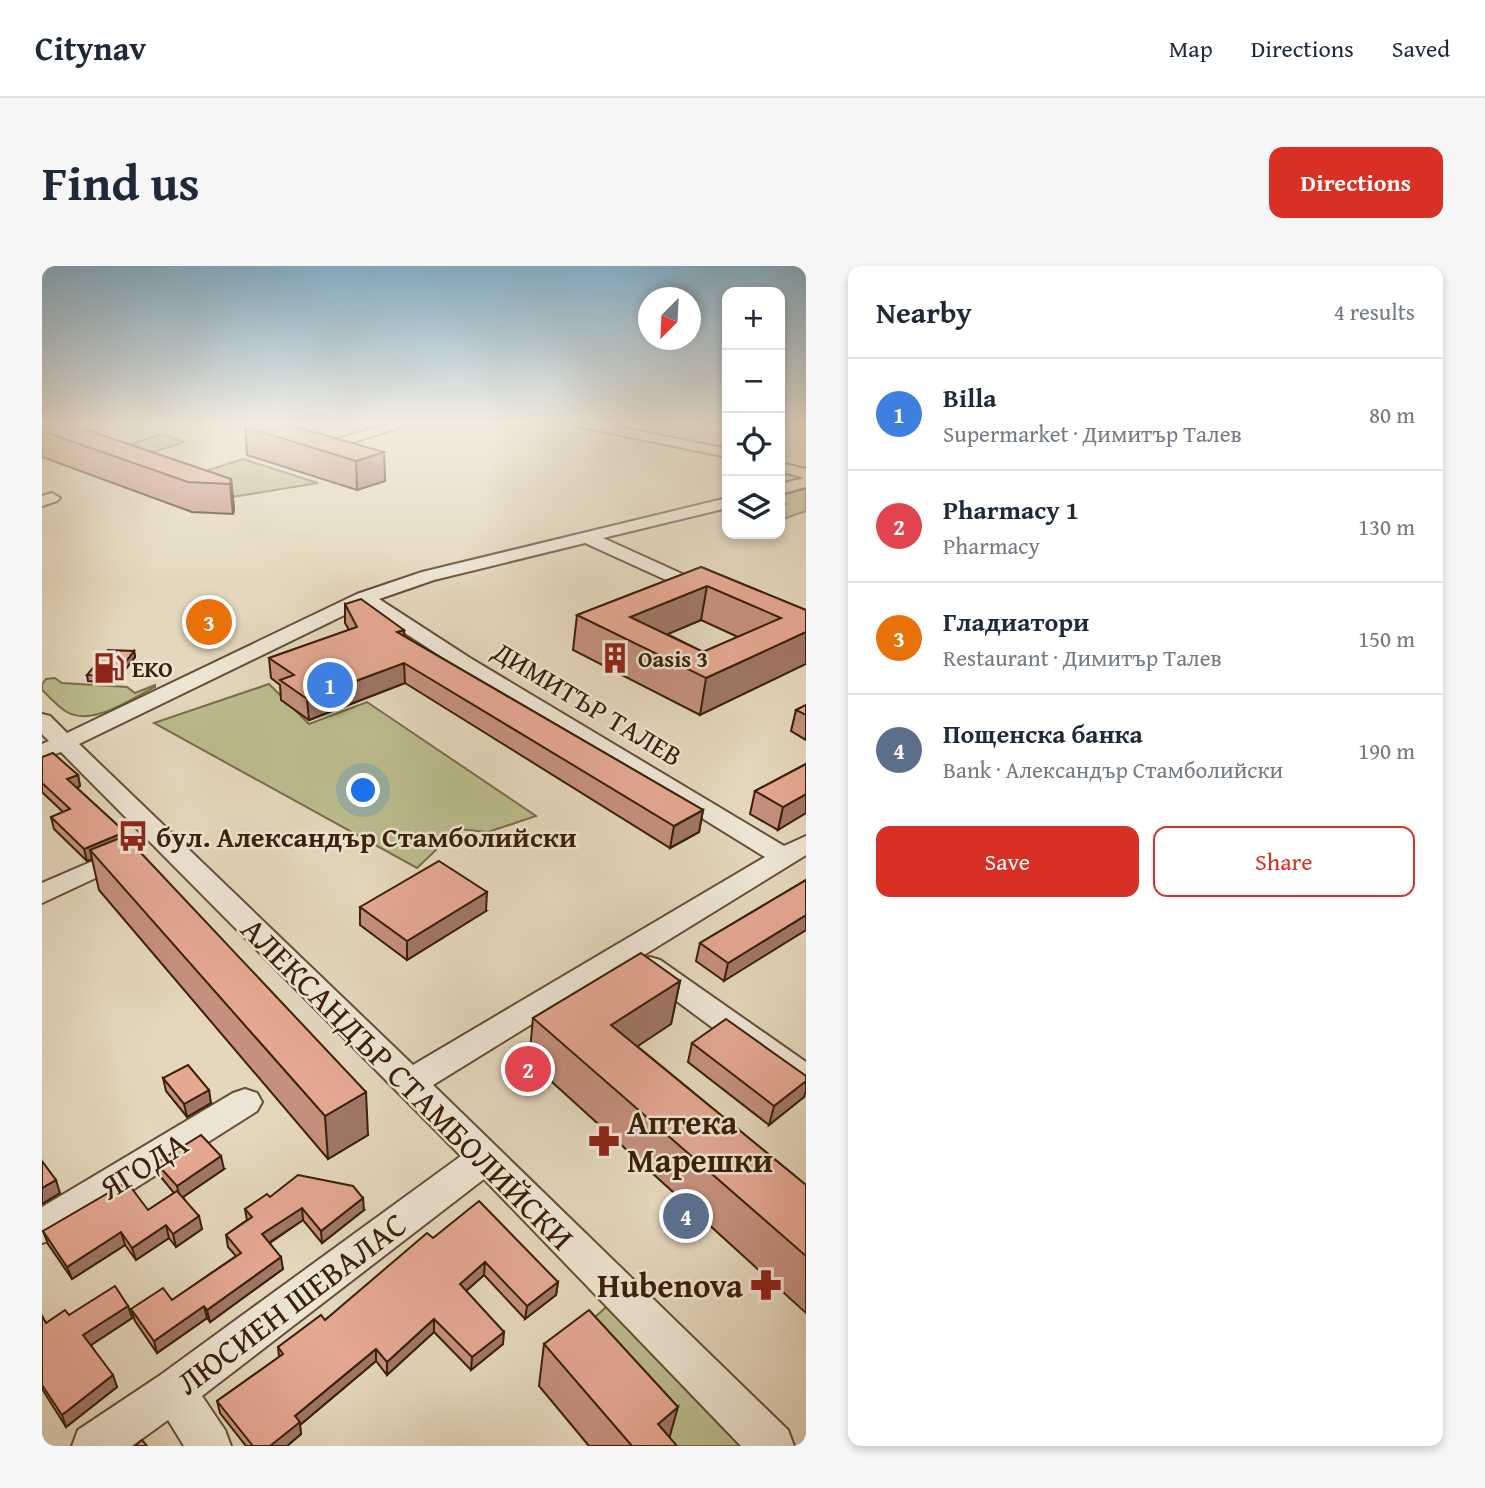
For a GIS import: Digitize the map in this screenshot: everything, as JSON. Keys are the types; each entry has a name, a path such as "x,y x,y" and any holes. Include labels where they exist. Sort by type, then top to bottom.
{"street":[{"path":"785,488 806,482"},
{"path":"53,747 364,598 428,576 722,504"},
{"path":"587,538 719,597"},
{"name":"ДИМИТЪР ТАЛЕВ","path":"364,598 463,662 795,850"},
{"name":"АЛЕКСАНДЪР СТАМБОЛИЙСКИ","path":"42,721 53,747 410,1083 772,1446"},
{"path":"410,1083 795,850"},
{"path":"42,894 93,869"},
{"path":"628,952 806,1079"},
{"name":"ЯГОДА","path":"42,1227 244,1102"},
{"name":"ЛЮСИЕН ШЕВАЛАС","path":"94,1446 174,1391 485,1158"},
{"path":"174,1391 209,1446"}],"green space":[{"path":"186,477 299,477 318,483 220,499 167,483"},
{"path":"806,489 806,511 785,518 785,494"},
{"path":"55,678 62,683 127,687 135,693 155,687 100,714 77,716 64,710 42,690 46,679"},
{"path":"269,684 309,724 367,702 536,816 488,832 458,829 417,868 154,723"},
{"path":"613,1301 757,1446 669,1446 567,1342"}],"building":[{"path":"174,477 231,479 230,484 188,482"},
{"path":"701,567 806,610 806,632 706,678 577,615","holes":["707,586 781,618 703,652 630,617"]},
{"path":"361,599 404,630 397,632 703,810 674,826 404,663 307,699 280,680 294,675 269,658 357,627 345,604"},
{"path":"108,650 134,651 114,677 87,675"},
{"path":"806,705 806,715 796,710"},
{"path":"53,753 78,775 67,779 125,832 84,849 51,817 70,809 42,783 42,757"},
{"path":"806,764 806,794 783,807 755,791"},
{"path":"125,836 366,1092 325,1116 90,850"},
{"path":"439,861 487,892 407,941 360,907"},
{"path":"806,880 806,915 728,963 700,943"},
{"path":"641,953 680,981 611,1025 806,1185 806,1256 533,1018"},
{"path":"726,1019 806,1076 806,1081 774,1106 692,1043"},
{"path":"188,1065 209,1090 184,1104 163,1078"},
{"path":"201,1135 221,1156 177,1186 156,1163"},
{"path":"42,1161 56,1180 42,1188"},
{"path":"298,1175 353,1186 363,1198 321,1231 302,1208 262,1234 281,1257 207,1310 204,1306 154,1341 131,1309 163,1288 172,1300 241,1253 226,1235 252,1217 245,1209 267,1194 270,1197"},
{"path":"127,1182 148,1210 177,1191 199,1216 173,1234 166,1225 132,1248 121,1232 67,1267 43,1231"},
{"path":"479,1201 558,1282 527,1306 485,1262 460,1284 504,1332 472,1357 434,1319 387,1362 376,1349 295,1416 300,1422 270,1446 253,1446 217,1401 283,1354 278,1347 321,1315 325,1320 427,1233 433,1238"},
{"path":"115,1286 128,1306 83,1335 113,1375 62,1415 42,1385 42,1316 46,1323 65,1310 69,1315"},
{"path":"589,1310 678,1407 658,1424 677,1446 632,1446 544,1344"},
{"path":"142,1440 147,1446 135,1446"}],"place":[{"name":"Гладиатори","path":"209,622"},
{"name":"Oasis 3","path":"615,658"},
{"name":"EKO","path":"109,668"},
{"name":"Billa","path":"330,685"},
{"name":"бул. Александър Стамболийски","path":"133,836"},
{"name":"Pharmacy 1","path":"528,1069"},
{"name":"Аптека Марешки","path":"604,1141"},
{"name":"Пощенска банка","path":"686,1216"},
{"name":"Hubenova","path":"766,1285"}]}
